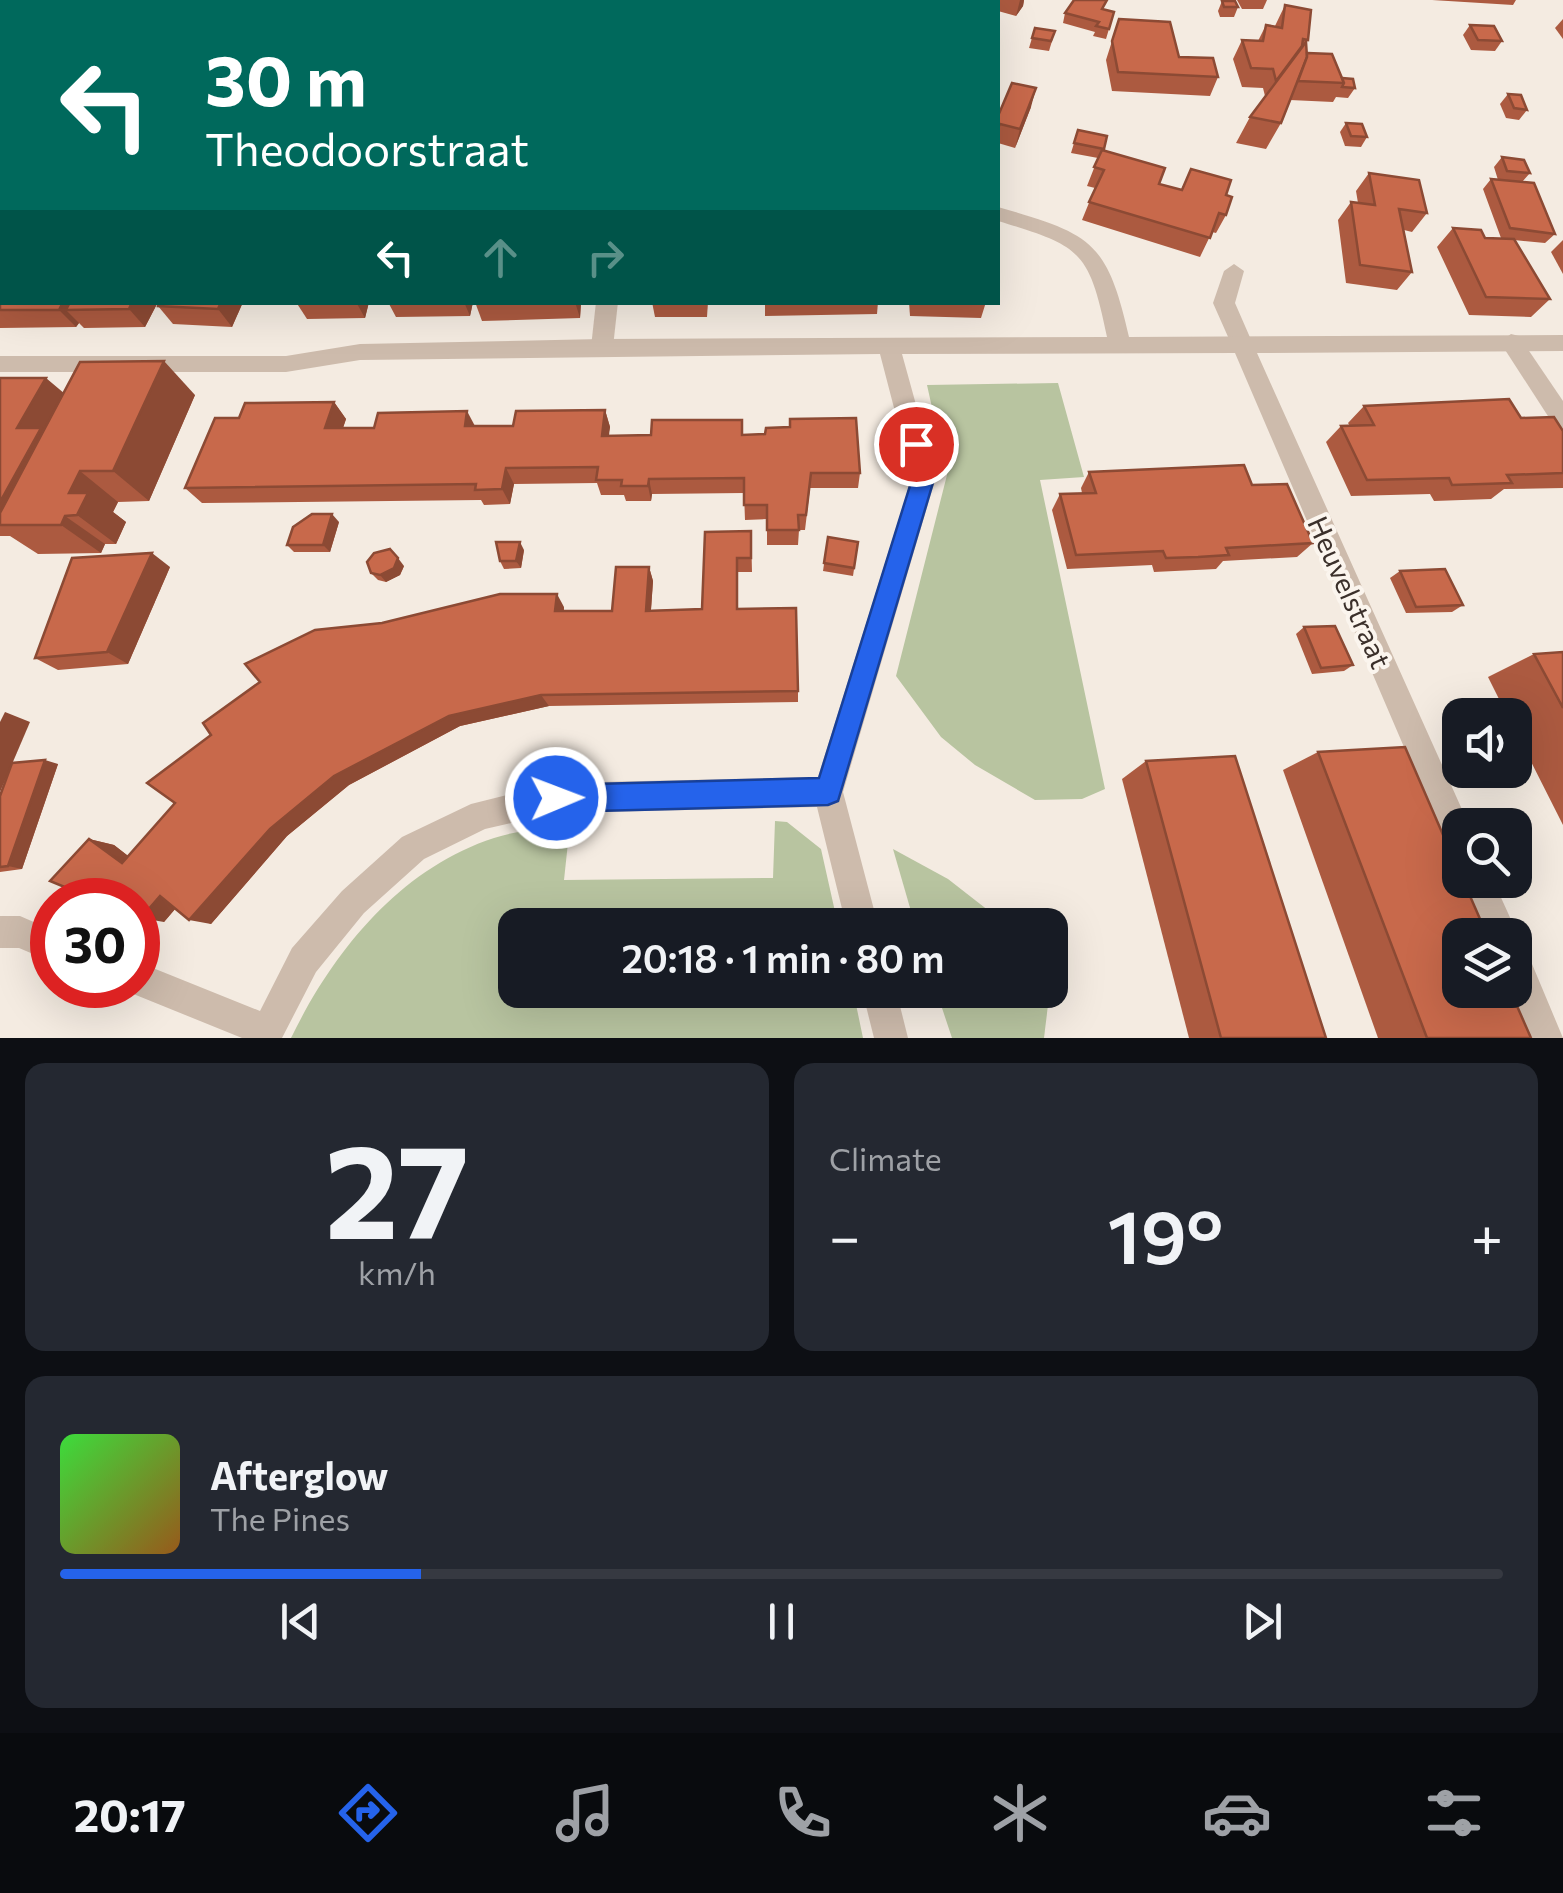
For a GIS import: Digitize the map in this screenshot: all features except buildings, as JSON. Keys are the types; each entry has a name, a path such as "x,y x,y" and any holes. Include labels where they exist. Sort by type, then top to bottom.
{"street":[{"path":"1000,215 1063,237 1086,250 1103,281 1120,344"},
{"name":"Heuvelstraat","path":"1234,271 1224,303 1446,808"},
{"path":"602,347 607,305"},
{"path":"1511,342 1563,420"},
{"path":"0,364 286,364 360,352 602,347 1563,343"},
{"path":"858,908 828,792 924,476 889,346"},
{"path":"160,989 266,1034 304,960 352,902 413,848 482,814 556,798 828,792"},
{"path":"0,932 30,936"},
{"path":"1532,1002 1548,1038"},
{"path":"883,1008 891,1038"}],"green space":[{"path":"1058,383 1084,477 1040,480 1105,789 1082,799 1035,800 975,765 941,737 896,676 947,475 927,385"},
{"path":"775,821 787,822 821,849 834,908 498,908 498,1008 857,1008 863,1038 291,1038 349,945 399,892 460,852 503,835 570,824 564,880 773,878"},
{"path":"893,849 948,879 985,908 910,908"},
{"path":"942,1008 1048,1008 1044,1038 952,1038"}],"route":[{"path":"556,798 828,792 924,476 916,444"}]}
